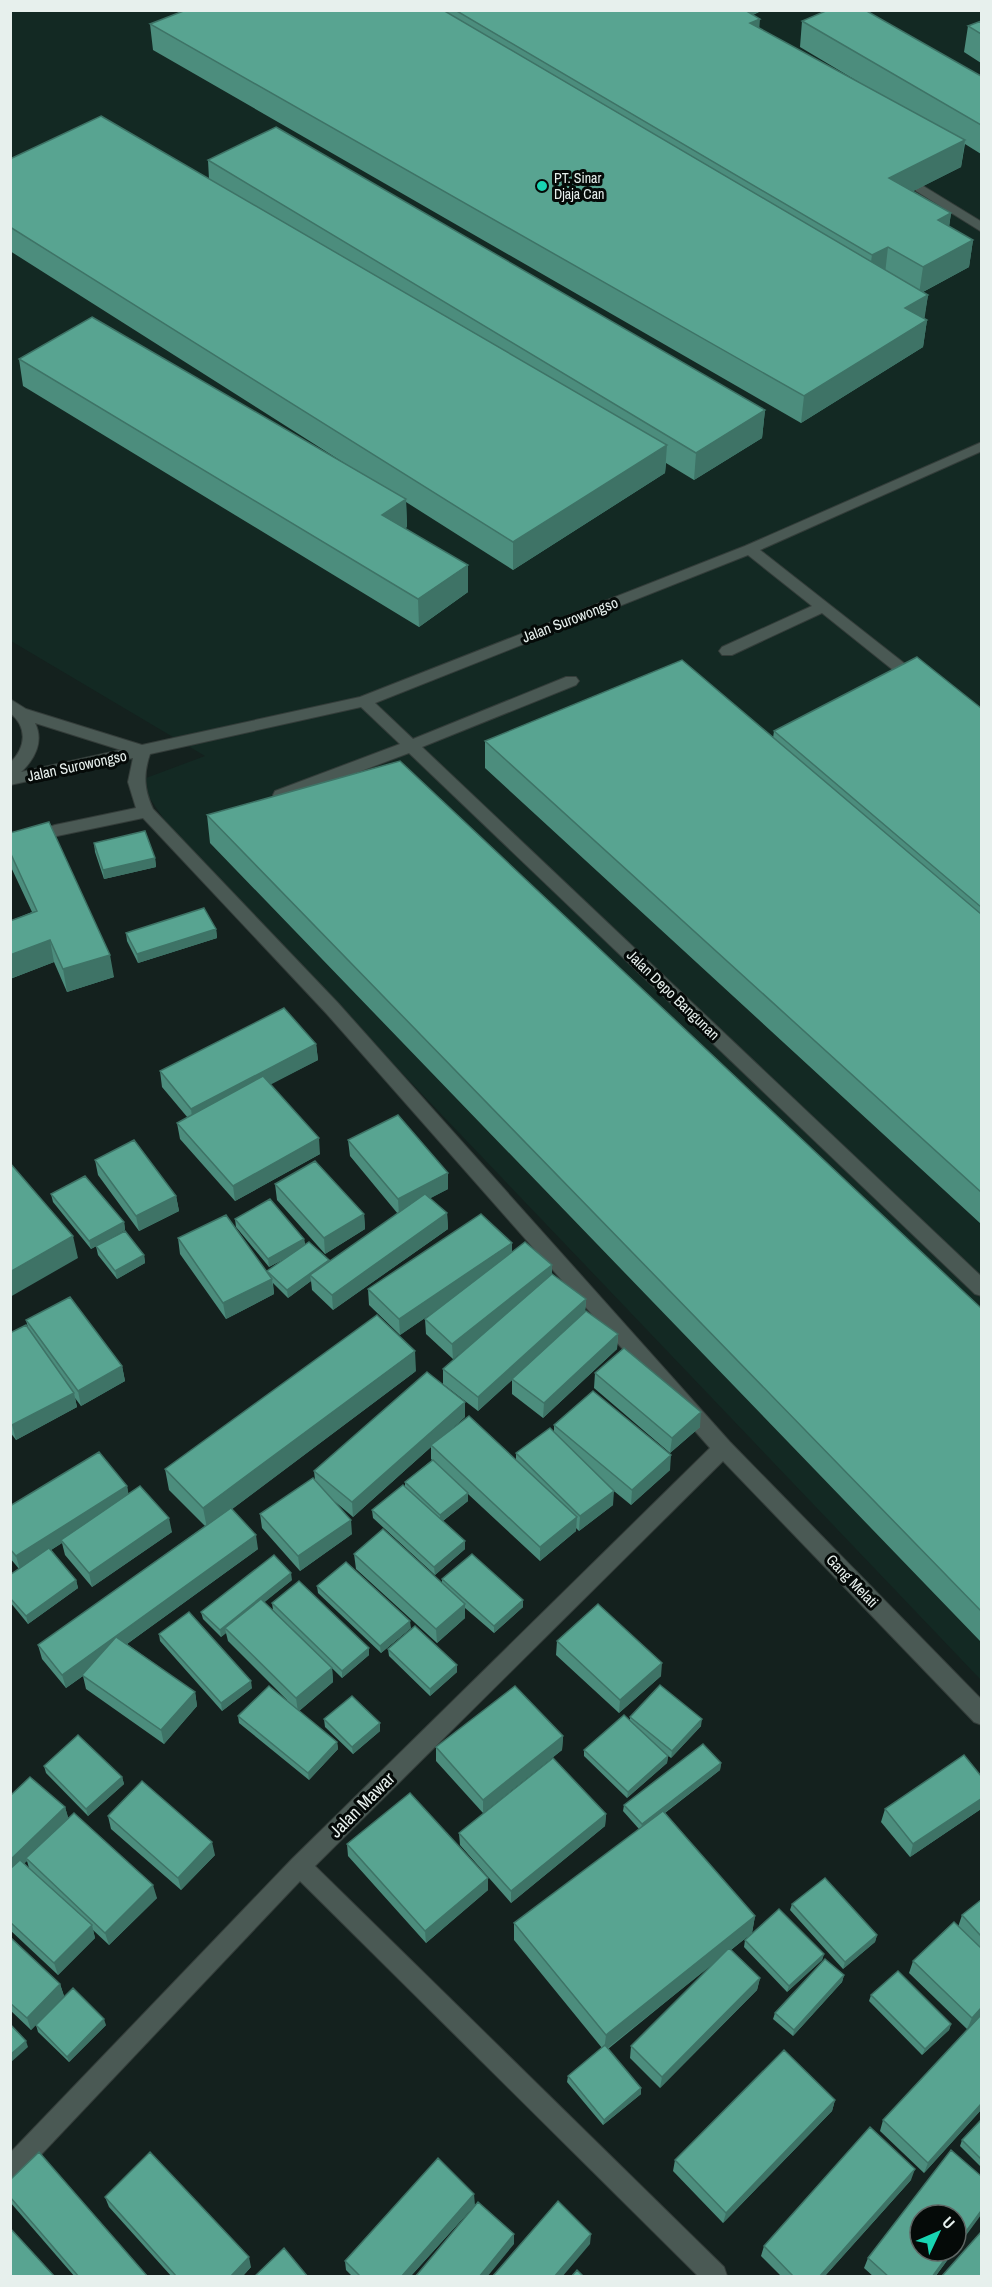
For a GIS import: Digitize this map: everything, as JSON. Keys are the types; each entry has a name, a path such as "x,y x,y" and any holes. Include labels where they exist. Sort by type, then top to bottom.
{"street":[{"path":"920,188 981,228"},
{"name":"Jalan Surowongso","path":"10,780 364,701 750,549 981,446"},
{"path":"750,549 925,688"},
{"path":"727,651 823,606"},
{"path":"281,795 411,746 571,681"},
{"name":"Jalan Depo Bangunan","path":"364,701 981,1288"},
{"name":"Jalan Surowongso","path":"10,704 26,714 143,751"},
{"path":"10,773 24,762 33,738 26,714"},
{"path":"10,846 55,831 146,812 135,787 136,772 143,751"},
{"name":"Gang Melati","path":"146,812 332,1008 723,1448 981,1715"},
{"name":"Jalan Mawar","path":"12,2165 300,1866 723,1448"},
{"path":"300,1866 715,2277"}],"shaded area":[{"path":"11,11 981,11 981,1680 174,834 138,781 205,756 11,641"}],"building":[{"name":"PT. Sinar Djaja Can","path":"186,10 443,10 928,295 905,308 927,320 804,396 150,24"},
{"path":"455,10 745,10 760,19 750,23 965,140 889,178 951,213 938,220 973,240 923,267 888,247 872,255"},
{"path":"828,10 865,10 981,76 981,125 802,21"},
{"path":"981,21 981,34 968,26"},
{"path":"101,116 667,445 513,542 10,227 10,159"},
{"path":"276,127 765,410 696,453 208,160"},
{"path":"92,317 406,499 382,515 468,565 418,599 19,359"},
{"path":"917,657 981,708 981,907 774,731"},
{"path":"682,660 981,914 981,1192 485,741"},
{"path":"400,761 981,1308 981,1611 207,815"},
{"path":"49,822 110,955 63,969 50,940 10,955 10,921 37,911 10,852 10,833"},
{"path":"145,831 155,858 103,870 94,843"},
{"path":"204,908 216,929 137,954 126,933"},
{"path":"284,1008 316,1044 191,1109 160,1071"},
{"path":"263,1076 319,1138 233,1186 177,1123"},
{"path":"398,1115 448,1173 398,1199 348,1140"},
{"path":"134,1140 176,1196 136,1216 95,1160"},
{"path":"315,1161 364,1214 324,1238 275,1184"},
{"path":"10,1163 73,1236 10,1272"},
{"path":"85,1176 124,1222 89,1241 51,1194"},
{"path":"425,1194 447,1213 332,1295 310,1275"},
{"path":"270,1199 304,1239 268,1259 235,1219"},
{"path":"481,1214 512,1243 399,1319 368,1289"},
{"path":"226,1215 272,1279 223,1303 178,1238"},
{"path":"125,1231 144,1255 115,1271 96,1246"},
{"path":"309,1242 329,1260 287,1290 267,1271"},
{"path":"525,1242 552,1265 452,1344 425,1319"},
{"path":"552,1274 586,1299 478,1397 443,1369"},
{"path":"70,1297 122,1366 78,1391 26,1320"},
{"path":"586,1311 618,1334 544,1403 512,1379"},
{"path":"377,1315 415,1351 203,1508 165,1469"},
{"path":"26,1325 74,1393 12,1425 10,1423 10,1333"},
{"path":"624,1348 701,1412 672,1438 595,1373"},
{"path":"427,1372 465,1402 352,1502 314,1471"},
{"path":"593,1391 671,1455 632,1490 554,1425"},
{"path":"469,1416 577,1517 540,1547 431,1445"},
{"path":"550,1428 614,1491 580,1516 516,1453"},
{"path":"99,1452 127,1486 16,1556 10,1549 10,1506"},
{"path":"433,1460 468,1493 440,1515 405,1482"},
{"path":"313,1478 351,1520 298,1556 260,1514"},
{"path":"403,1485 465,1541 434,1567 372,1510"},
{"path":"140,1486 169,1518 89,1573 61,1540"},
{"path":"231,1508 256,1535 62,1675 38,1645"},
{"path":"383,1529 465,1604 436,1629 354,1554"},
{"path":"49,1548 76,1580 26,1616 10,1598 10,1575"},
{"path":"472,1554 523,1600 494,1626 442,1579"},
{"path":"274,1555 291,1573 220,1630 201,1612"},
{"path":"346,1562 410,1621 380,1646 317,1586"},
{"path":"299,1581 369,1648 342,1671 272,1603"},
{"path":"261,1599 332,1668 296,1698 225,1628"},
{"path":"598,1604 662,1663 620,1700 557,1641"},
{"path":"189,1612 251,1681 221,1703 159,1634"},
{"path":"415,1626 457,1665 430,1689 388,1649"},
{"path":"116,1637 195,1692 161,1730 82,1675"},
{"path":"660,1685 702,1719 672,1751 630,1717"},
{"path":"269,1686 337,1742 308,1773 238,1716"},
{"path":"515,1686 563,1736 483,1800 436,1747"},
{"path":"352,1696 380,1723 352,1747 324,1719"},
{"path":"624,1715 668,1756 628,1792 584,1750"},
{"path":"78,1735 122,1777 86,1809 44,1766"},
{"path":"703,1744 721,1763 642,1824 624,1805"},
{"path":"964,1755 981,1776 981,1799 913,1844 885,1809"},
{"path":"553,1758 606,1814 511,1891 459,1833"},
{"path":"30,1777 65,1807 10,1860 10,1796"},
{"path":"142,1781 212,1842 178,1878 108,1816"},
{"path":"410,1793 488,1878 425,1931 347,1844"},
{"path":"663,1811 755,1916 606,2035 514,1923"},
{"path":"74,1813 153,1885 105,1933 26,1858"},
{"path":"20,1860 92,1925 54,1963 10,1922 10,1869"},
{"path":"825,1878 877,1935 845,1962 792,1904"},
{"path":"981,1900 981,1936 962,1915"},
{"path":"779,1909 824,1954 789,1986 745,1940"},
{"path":"954,1922 981,1948 981,2008 972,2018 913,1961"},
{"path":"10,1937 60,1984 27,2018 10,2003"},
{"path":"729,1948 760,1978 662,2077 631,2046"},
{"path":"825,1959 844,1975 794,2030 775,2013"},
{"path":"898,1971 951,2024 925,2049 871,1995"},
{"path":"73,1988 104,2019 67,2057 36,2025"},
{"path":"981,2015 981,2104 928,2163 883,2120"},
{"path":"10,2024 26,2041 10,2055"},
{"path":"605,2045 641,2088 604,2120 568,2076"},
{"path":"784,2050 835,2100 726,2213 675,2160"},
{"path":"981,2120 981,2159 962,2140"},
{"path":"870,2127 915,2169 819,2277 794,2277 764,2246"},
{"path":"951,2150 981,2176 981,2211 968,2229 968,2203 910,2203"},
{"path":"39,2152 148,2277 79,2277 10,2197 10,2180"},
{"path":"150,2152 249,2257 230,2277 177,2277 105,2197"},
{"path":"438,2158 474,2194 401,2277 361,2277 345,2261"},
{"path":"558,2201 591,2234 554,2277 492,2277"},
{"path":"478,2202 514,2234 479,2277 415,2277"},
{"path":"908,2206 908,2263 942,2263 932,2277 889,2277 868,2258"},
{"path":"10,2228 55,2277 10,2277"},
{"path":"981,2232 981,2277 941,2277 953,2263 968,2263 968,2247"},
{"path":"284,2248 308,2277 254,2277"},
{"path":"577,2270 584,2277 571,2277"}],"place":[{"name":"PT. Sinar Djaja Can","path":"542,186"}]}
